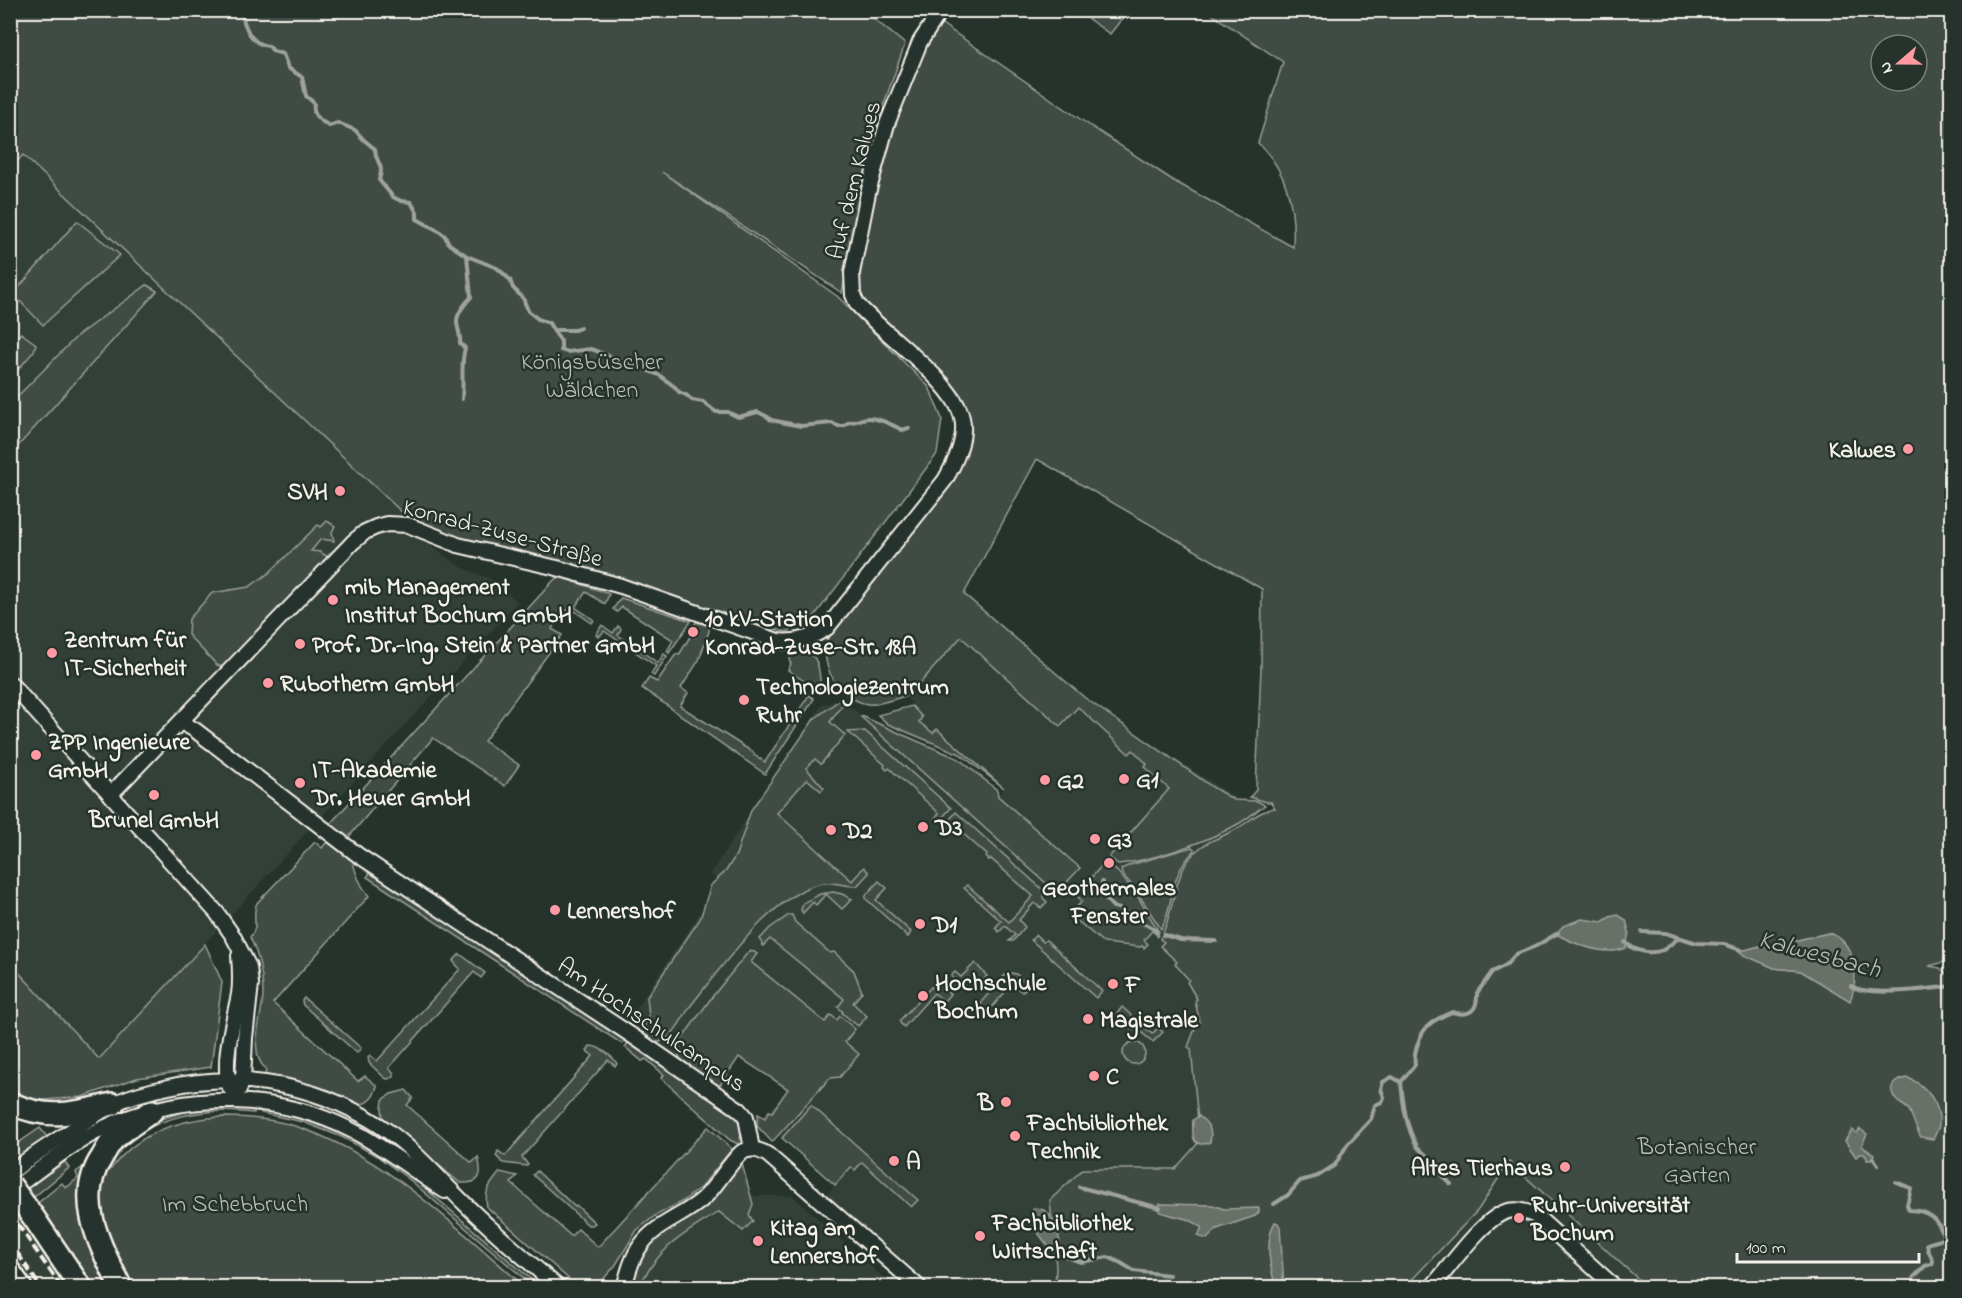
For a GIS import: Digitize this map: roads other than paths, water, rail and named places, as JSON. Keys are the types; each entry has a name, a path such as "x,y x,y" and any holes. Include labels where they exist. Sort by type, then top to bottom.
{"highway":[{"path":"10,1103 57,1115 113,1104"},
{"path":"121,1287 95,1231 90,1212 89,1195 98,1162 113,1140 152,1111"},
{"path":"10,1185 81,1287"},
{"path":"10,1272 21,1287"}],"street":[{"name":"Auf dem Kalwes","path":"814,636 827,628 945,480 955,460 962,437 962,418 954,400 930,371 857,304 853,295 852,279 868,193 887,123 920,42 941,10"},
{"name":"Konrad-Zuse-Straße","path":"111,794 353,542 365,532 387,524 408,525 458,545 557,568 621,586 778,641 800,640 814,636"},
{"path":"10,683 217,913 237,942 249,967 251,984 243,1080 234,1101"},
{"name":"Am Hochschulcampus","path":"180,722 195,730 358,855 741,1110 746,1117 752,1149"},
{"path":"234,1101 227,1080 229,1040 239,992 241,969 237,942"},
{"path":"10,1173 36,1152 113,1104 142,1093 182,1083 227,1080 274,1083 304,1090 338,1102 365,1116 420,1157 464,1204 559,1287"},
{"path":"10,1192 91,1136 117,1122 174,1106 234,1101 284,1107 348,1129 464,1204"},
{"path":"624,1287 628,1271 642,1243 664,1224 702,1200 739,1155 752,1149 760,1150 768,1155 920,1287"},
{"path":"1431,1287 1489,1222 1508,1211 1527,1211 1536,1216 1616,1287"}],"water":[{"path":"1618,915 1626,920 1629,932 1626,948 1600,950 1572,942 1556,934 1563,926 1582,919 1602,922"},
{"path":"1829,933 1838,937 1845,944 1853,961 1854,982 1850,1001 1801,971 1774,968 1744,955 1737,949 1745,950 1760,946 1774,948"},
{"path":"1908,1078 1926,1090 1938,1110 1939,1125 1933,1139 1921,1137 1909,1110 1897,1101 1892,1092 1895,1083"},
{"path":"1199,1116 1207,1124 1211,1134 1210,1142 1204,1144 1196,1142 1193,1135 1193,1120"},
{"path":"1860,1129 1867,1134 1862,1145 1874,1154 1871,1160 1867,1160 1864,1154 1856,1157 1845,1141 1852,1130 1857,1133"},
{"path":"1160,1204 1213,1205 1224,1209 1259,1208 1259,1212 1255,1216 1217,1229 1207,1239 1198,1236 1202,1227 1190,1220 1160,1212 1156,1207"},
{"path":"1034,1208 1042,1209 1052,1218 1056,1225 1062,1255 1055,1255 1034,1226 1032,1214"},
{"path":"1275,1222 1280,1227 1284,1287 1276,1287 1270,1263 1269,1246"}],"waterway":[{"path":"241,10 249,34 257,42 283,54 288,68 302,77 306,96 314,103 314,112 317,117 329,126 338,123 355,130 375,149 381,170 379,180 393,197 411,202 417,213 417,219 439,231 449,244 467,256 497,268 505,275 523,298 528,311 538,319 549,323 561,341 561,350 567,352 591,349 659,375 692,400 703,402 716,412 728,412 738,417 758,412 771,420 801,426 832,423 844,426 849,422 872,418 902,430 909,428"},
{"path":"462,399 465,348 460,343 457,320 461,309 471,297 467,256"},
{"path":"554,330 580,328"},
{"path":"1102,882 1104,897 1113,907 1157,932"},
{"name":"Kalwesbach","path":"1642,932 1665,933 1697,943 1724,944 1741,950"},
{"name":"Kalwesbach","path":"1274,1204 1288,1195 1300,1181 1318,1176 1335,1165 1347,1145 1371,1119 1375,1105 1382,1102 1383,1082 1392,1077 1401,1082 1415,1065 1418,1043 1430,1024 1452,1012 1463,1014 1471,1011 1476,1004 1477,993 1492,972 1506,965 1516,954 1558,933"},
{"path":"1164,935 1181,940 1216,941"},
{"name":"Kalwesbach","path":"1625,942 1638,950 1653,952 1663,950 1679,938"},
{"name":"Kalwesbach","path":"1851,986 1885,992 1952,986"},
{"path":"1401,1082 1406,1115 1413,1139 1418,1148 1451,1184"},
{"path":"1873,1158 1878,1165"},
{"path":"1896,1182 1911,1188 1907,1205 1909,1210 1916,1210 1932,1217 1939,1225 1944,1237 1927,1244 1932,1264 1925,1266 1914,1277"},
{"name":"Kalwesbach","path":"1079,1187 1160,1208"},
{"path":"1062,1255 1081,1262 1108,1257 1134,1271 1169,1275"}],"railway":[{"path":"10,1213 62,1288"},
{"path":"10,1242 41,1288"}],"place":[{"name":"Kalwes","path":"1908,449"},
{"name":"SVH","path":"340,491"},
{"name":"mib Management Institut Bochum GmbH","path":"333,600"},
{"name":"10 kV-Station Konrad-Zuse-Str. 18A","path":"693,632"},
{"name":"Prof. Dr.-Ing. Stein & Partner GmbH","path":"300,644"},
{"name":"Zentrum für IT-Sicherheit","path":"52,653"},
{"name":"Rubotherm GmbH","path":"268,683"},
{"name":"Technologiezentrum Ruhr","path":"744,700"},
{"name":"ZPP Ingenieure GmbH","path":"36,755"},
{"name":"G1","path":"1124,779"},
{"name":"G2","path":"1045,780"},
{"name":"IT-Akademie Dr. Heuer GmbH","path":"300,783"},
{"name":"Brunel GmbH","path":"154,795"},
{"name":"D3","path":"923,827"},
{"name":"D2","path":"831,830"},
{"name":"G3","path":"1095,839"},
{"name":"Geothermales Fenster","path":"1109,863"},
{"name":"Lennershof","path":"555,910"},
{"name":"D1","path":"920,924"},
{"name":"F","path":"1113,984"},
{"name":"Hochschule Bochum","path":"923,996"},
{"name":"Magistrale","path":"1088,1019"},
{"name":"C","path":"1094,1076"},
{"name":"B","path":"1006,1102"},
{"name":"Fachbibliothek Technik","path":"1015,1136"},
{"name":"A","path":"894,1161"},
{"name":"Altes Tierhaus","path":"1565,1167"},
{"name":"Ruhr-Universität Bochum","path":"1519,1218"},
{"name":"Fachbibliothek Wirtschaft","path":"980,1236"},
{"name":"Kitag am Lennershof","path":"758,1241"}],"park label":[{"name":"Königsbüscher Wäldchen","path":"592,375"},
{"name":"Botanischer Garten","path":"1697,1160"},
{"name":"Im Schebbruch","path":"235,1203"}]}
